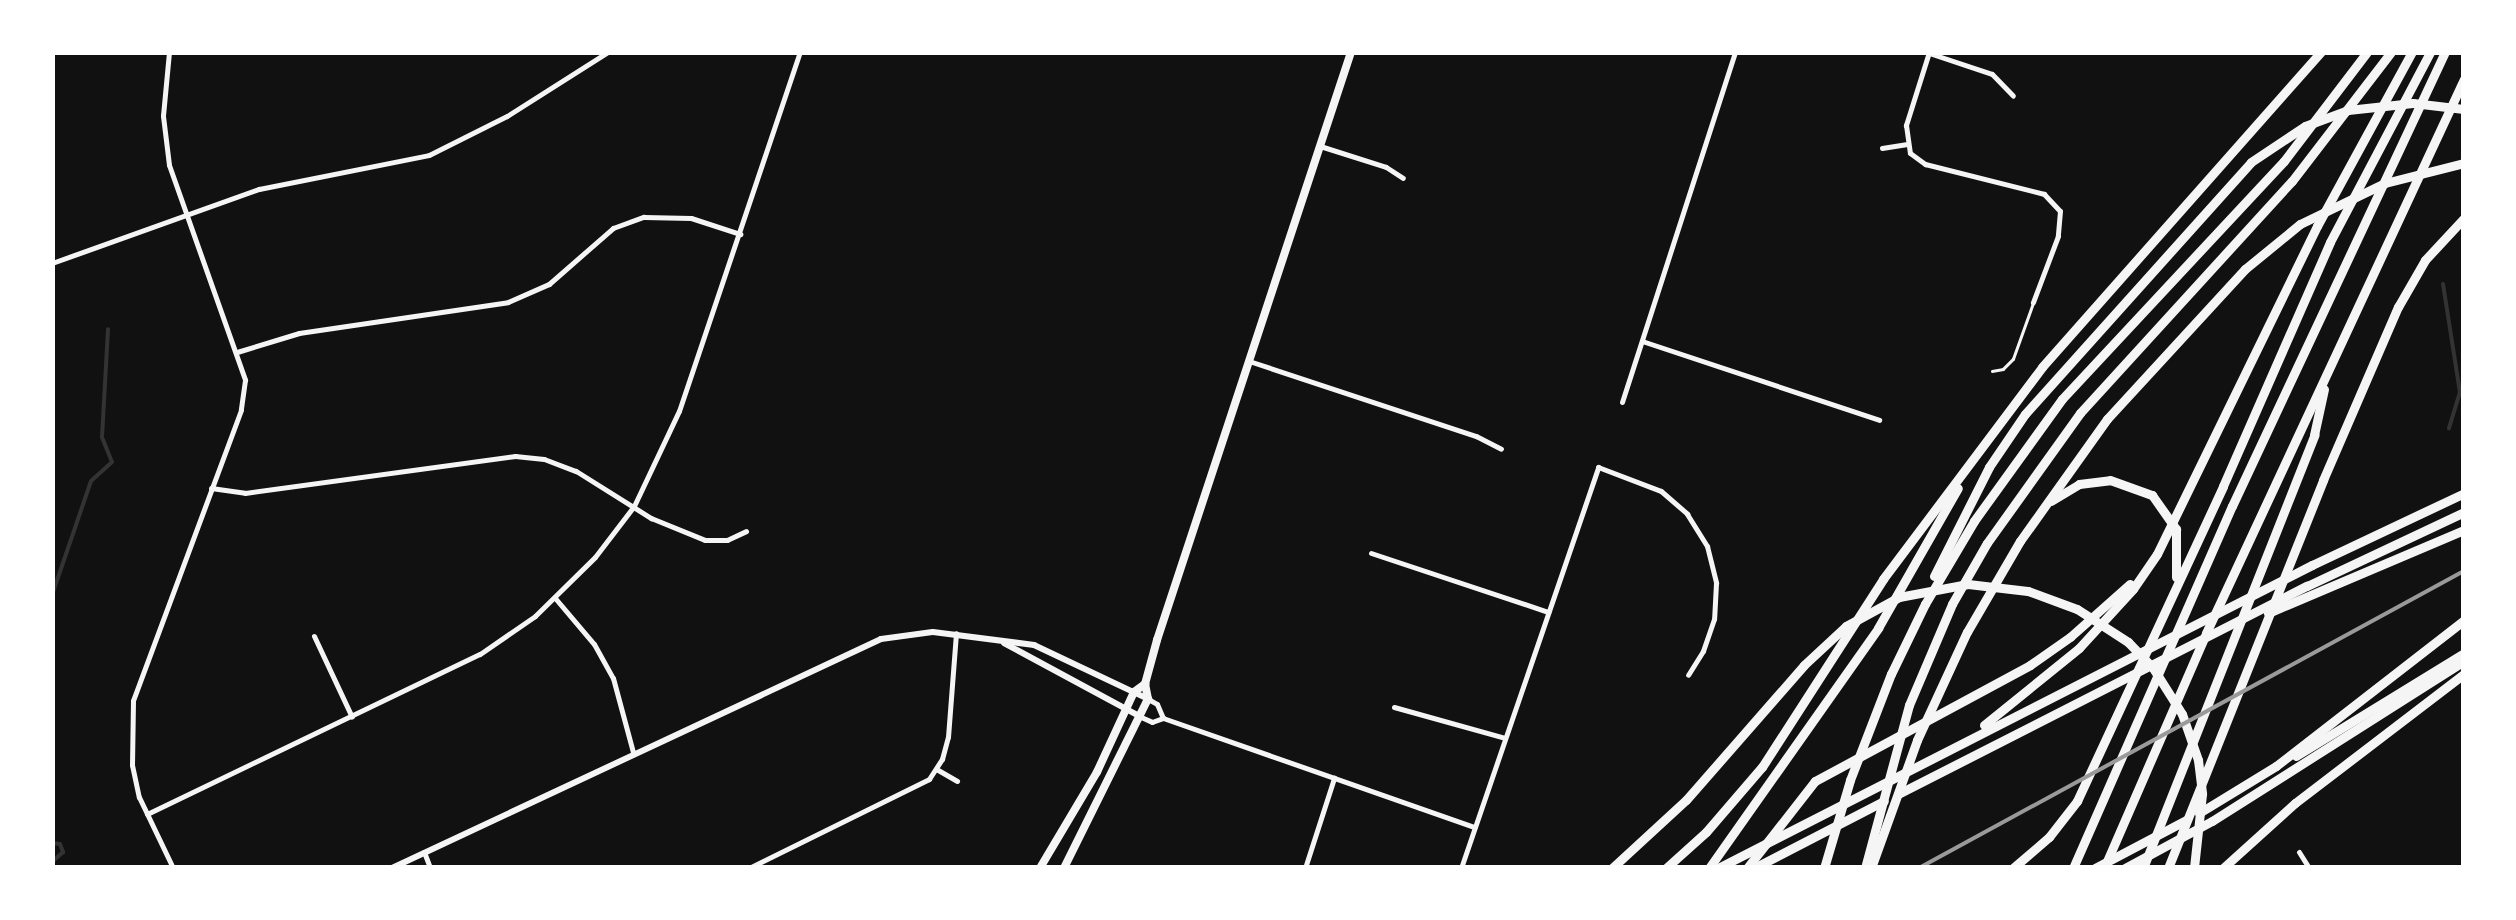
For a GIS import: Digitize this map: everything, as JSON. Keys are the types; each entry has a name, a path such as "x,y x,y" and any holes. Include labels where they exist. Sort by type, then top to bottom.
{"highway":[{"path":"1666,868 1706,832 1762,768 1883,578 2086,314 2321,52"},
{"path":"1905,644 1974,520 2062,400 2284,161 2367,52"},
{"path":"1868,868 1910,706 1952,604 1988,543 2080,413 2292,181 2391,52"},
{"path":"1965,740 2079,648 2133,590 2182,506 2316,226 2412,52"},
{"path":"2013,868 2049,837 2076,800 2330,242 2430,52"},
{"path":"2073,868 2232,506 2445,52"},
{"path":"2104,868 2464,79"},
{"path":"1824,868 1863,742 1958,524 2005,441 2055,377 2236,176 2286,137 2348,110 2413,102 2464,109"},
{"path":"1868,868 1948,671 2036,518 2073,462 2139,380 2244,269 2300,224 2385,183 2459,163"},
{"path":"2168,868 2323,480 2398,307 2435,247 2464,218"},
{"path":"2143,868 2314,434 2328,373"},
{"path":"1709,868 1886,617 1979,451"},
{"path":"2036,518 2052,500 2079,484 2110,480 2138,487 2162,505 2176,529 2179,556 2172,591"},
{"path":"1718,868 1800,822 2464,493"},
{"path":"1751,868 2306,586 2464,512"},
{"path":"2120,681 2294,601 2464,530"},
{"path":"1751,868 1815,781 1953,708 2070,638 2154,557"},
{"path":"1612,868 1686,800 1829,640 1862,615 1899,598 1968,584 2045,596 2116,633 2139,652 2164,683 2182,714 2198,760 2200,826 2191,868"},
{"path":"2276,766 2464,620"},
{"path":"2095,868 2215,805 2464,653"},
{"path":"2125,868 2212,820 2464,661"},
{"path":"2223,868 2295,803 2464,674"}],"main road":[{"path":"1040,868 1096,772 1134,692 1144,684 1351,52"},
{"path":"1064,868 1141,717 1148,699 1144,684"}],"street":[{"path":"169,52 163,129 169,165 237,352 244,396 132,701 132,766 147,814 173,868"},
{"path":"52,262 259,189 386,166 441,150 507,116 608,52"},
{"path":"147,814 480,654 555,598 596,556 634,506 679,411 800,52"},
{"path":"1622,402 1735,52"},
{"path":"2013,96 1992,74 1929,53 1906,125 1906,144 1925,164 2044,194 2056,203 2060,229 2033,302"},
{"path":"1882,148 1906,144"},
{"path":"1320,146 1386,167 1403,178"},
{"path":"237,352 299,333 508,302 549,284 613,228 644,217 691,218 740,234"},
{"path":"1642,340 1879,420"},
{"path":"1252,362 1476,436 1501,449"},
{"path":"212,488 246,492 515,456 544,459 576,470 673,530 705,540 727,540 746,530"},
{"path":"1461,868 1598,467 1661,491 1687,514 1706,546 1716,583 1714,619 1704,651 1688,675"},
{"path":"1371,553 1548,612"},
{"path":"555,598 594,644 613,678 633,752"},
{"path":"392,868 866,644 910,633 956,633 1034,645 1157,704 1163,718"},
{"path":"748,868 920,785 938,770 948,737 956,633"},
{"path":"314,636 352,717"},
{"path":"999,640 1152,722 1163,718 1475,827"},
{"path":"1394,707 1505,738"},
{"path":"938,770 957,781"},
{"path":"1305,868 1334,778"},
{"path":"424,852 430,868"},
{"path":"2299,852 2309,868"}],"lane":[{"path":"1992,371 2002,369 2013,358 2033,302"}],"waterway":[{"path":"2443,284 2460,392 2449,428"},
{"path":"52,595 91,481 112,462 102,437 108,329"},
{"path":"52,843 60,844 63,852 52,862"}],"railway":[{"path":"1919,868 2464,571"}]}
